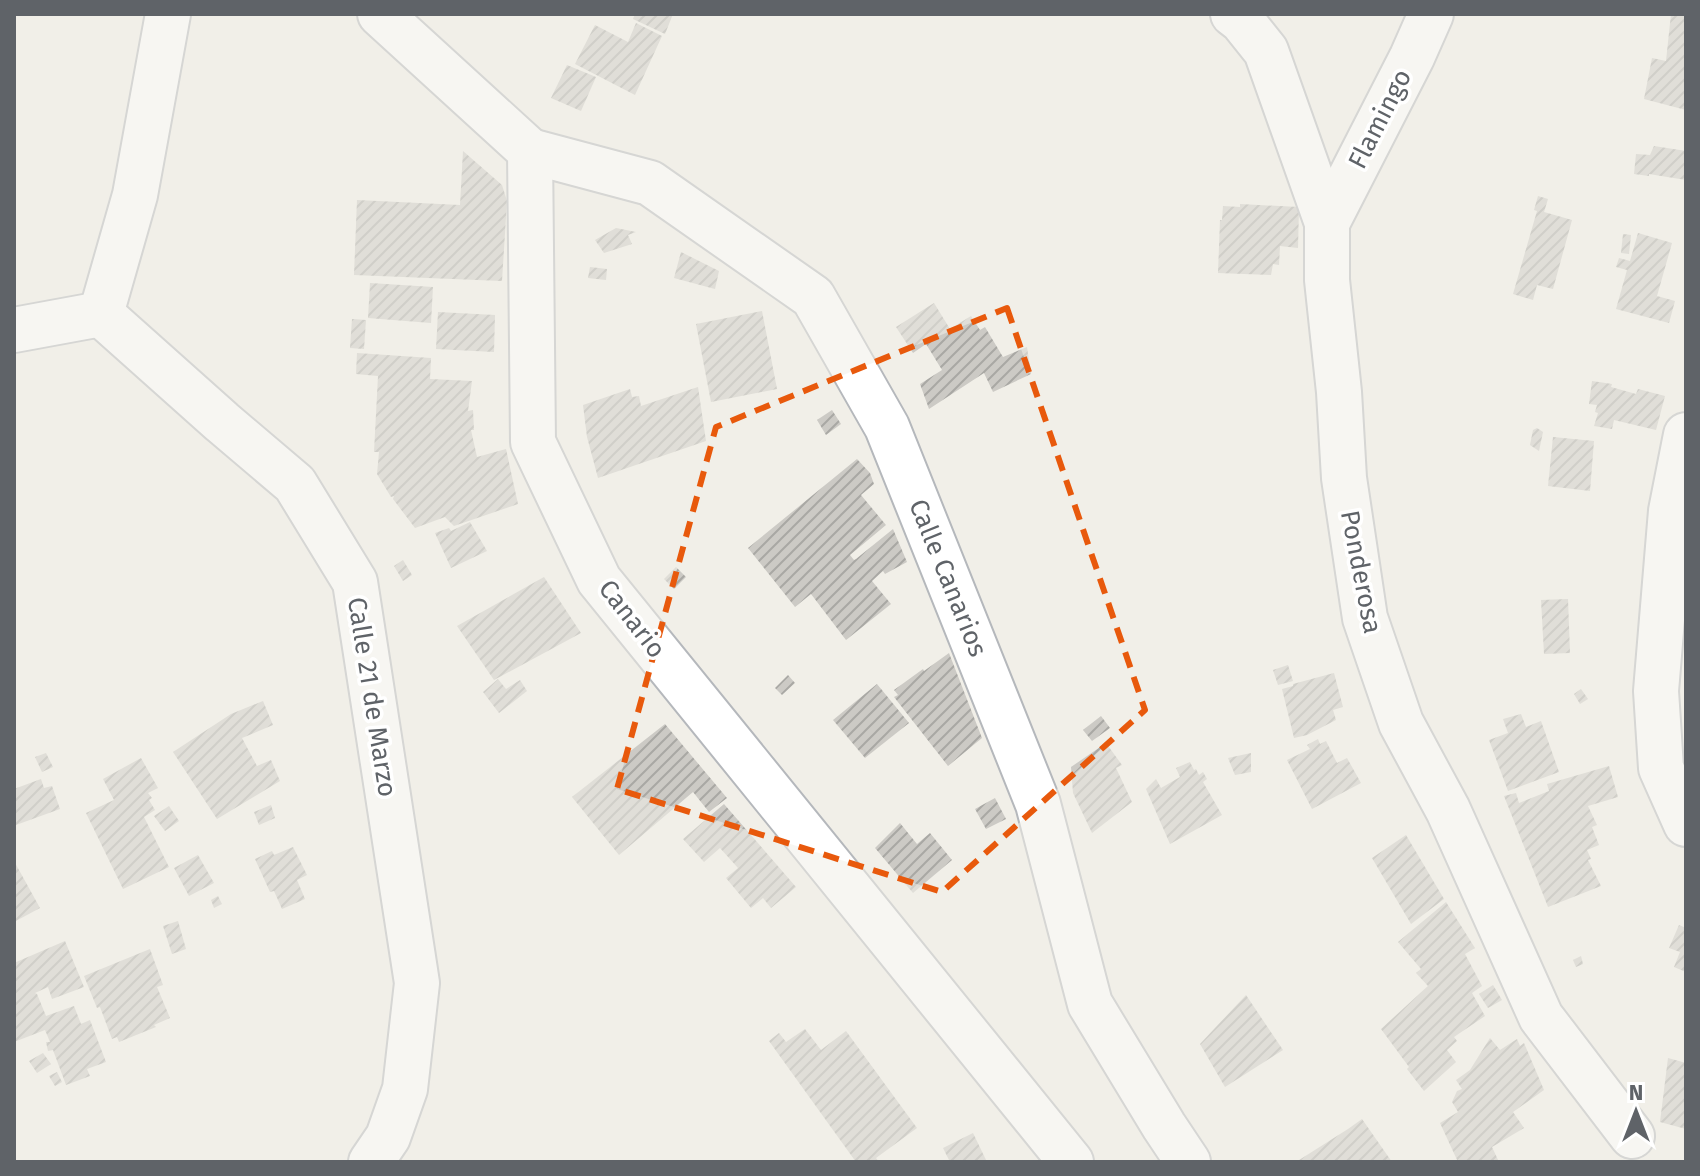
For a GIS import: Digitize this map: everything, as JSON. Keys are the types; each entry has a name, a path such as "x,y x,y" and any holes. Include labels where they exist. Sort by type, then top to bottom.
{"street":[{"path":"14,330 101,314 135,195 168,14"},
{"path":"380,14 530,151"},
{"name":"Ponderosa","path":"1233,14 1266,51 1327,223 1327,280 1344,478 1365,618 1401,723 1448,810 1541,1017 1632,1136"},
{"name":"Flamingo","path":"1327,223 1431,14"},
{"name":"Canario","path":"530,151 533,442 599,580 1071,1162"},
{"name":"Calle Canarios","path":"530,151 650,183 813,297 887,427 1032,789 1090,1004 1188,1162"},
{"name":"Calle 21 de Marzo","path":"101,314 295,484 355,582 417,983 405,1089 388,1137 371,1162"},
{"path":"1686,435 1671,511 1656,691 1661,768 1686,824"}],"highlighted area":[{"path":"1007,308 1145,710 942,892 617,789 716,427"}],"building":[{"path":"635,14 673,14 665,34 633,19"},
{"path":"1671,14 1686,14 1686,110 1644,99 1652,58 1666,61"},
{"path":"636,23 662,36 635,95 575,64 595,25 628,42"},
{"path":"567,65 596,77 581,111 551,98"},
{"path":"1654,146 1686,151 1686,180 1634,174 1636,154 1650,155"},
{"path":"463,151 502,185 507,201 502,281 354,275 357,200 460,205"},
{"path":"1538,196 1548,199 1544,212 1572,220 1553,289 1537,285 1533,300 1513,294 1537,211 1534,210"},
{"path":"1240,204 1299,207 1298,248 1280,246 1279,265 1273,264 1271,275 1218,273 1223,206 1240,207"},
{"path":"616,228 636,232 628,235 632,244 604,253 595,240"},
{"path":"1638,233 1672,243 1657,296 1675,301 1669,323 1616,309 1627,270 1616,267 1619,258 1630,261"},
{"path":"1623,234 1631,235 1629,254 1621,253"},
{"path":"681,252 719,271 715,289 674,278"},
{"path":"590,267 607,269 606,280 588,278"},
{"path":"370,283 433,287 431,323 368,318"},
{"path":"934,303 950,329 971,316 980,330 985,327 1003,357 1027,347 1031,374 993,392 984,373 929,409 920,384 942,370 926,344 913,353 896,327"},
{"path":"762,311 777,389 711,402 696,324"},
{"path":"438,312 495,315 494,352 436,349"},
{"path":"352,319 366,320 364,349 350,348"},
{"path":"357,353 431,358 430,379 472,381 468,411 473,410 474,430 471,430 477,457 506,449 518,504 454,526 445,517 415,528 377,474 379,452 374,452 378,376 356,374"},
{"path":"1592,381 1612,384 1611,387 1636,394 1638,389 1665,396 1656,430 1614,420 1612,429 1594,426 1598,413 1595,412 1597,405 1589,404"},
{"path":"698,387 706,441 598,478 587,437 583,405 630,389 632,397 639,396 641,406"},
{"path":"832,410 841,424 826,435 817,420"},
{"path":"1537,428 1543,432 1539,451 1530,445 1533,430"},
{"path":"1553,437 1594,441 1590,491 1548,486"},
{"path":"857,459 870,473 874,484 861,495 886,525 850,555 856,559 893,529 907,562 885,574 883,571 872,581 891,604 846,640 811,594 795,607 748,548"},
{"path":"470,522 487,551 451,568 435,533 449,528 451,531"},
{"path":"403,560 412,575 403,581 394,566"},
{"path":"676,567 686,577 674,589 664,579"},
{"path":"544,577 581,633 494,680 457,626"},
{"path":"1568,599 1570,653 1544,654 1541,600"},
{"path":"949,653 982,738 948,766 894,697 898,695 894,690"},
{"path":"1288,665 1293,681 1278,685 1273,670"},
{"path":"1334,673 1343,707 1333,710 1336,720 1294,738 1282,689"},
{"path":"788,675 795,683 782,695 775,688"},
{"path":"498,679 506,689 520,680 527,691 499,713 483,692"},
{"path":"877,684 909,723 865,758 833,720"},
{"path":"1581,689 1588,699 1580,704 1574,694"},
{"path":"263,701 273,725 242,738 257,766 271,760 280,781 217,819 173,752 231,714"},
{"path":"1521,714 1526,727 1541,721 1559,772 1508,791 1489,740 1508,733 1503,719"},
{"path":"1101,716 1110,728 1092,741 1083,730"},
{"path":"665,724 727,798 709,812 693,792 619,855 572,797"},
{"path":"1318,739 1320,744 1326,741 1337,763 1347,758 1361,783 1312,809 1287,760 1310,749 1307,745"},
{"path":"1106,743 1122,765 1116,768 1132,802 1092,833 1073,793 1071,767"},
{"path":"46,753 53,767 42,772 35,757"},
{"path":"1251,753 1251,772 1235,775 1228,758"},
{"path":"141,758 158,788 148,793 155,810 144,817 169,867 123,889 86,813 114,800 103,779"},
{"path":"1190,762 1199,775 1203,772 1207,779 1203,782 1222,815 1170,844 1146,789 1156,779 1161,788 1180,777 1176,768"},
{"path":"1609,766 1618,797 1588,806 1597,825 1592,827 1599,845 1587,850 1591,859 1588,860 1601,886 1548,907 1504,796 1516,793 1519,803 1549,791 1547,784"},
{"path":"41,779 44,788 52,786 60,809 16,825 14,789"},
{"path":"995,798 1006,819 986,829 975,809"},
{"path":"724,804 796,887 771,908 763,898 751,908 726,878 738,868 720,848 704,862 683,839"},
{"path":"271,805 275,818 259,825 254,812"},
{"path":"169,806 179,821 165,831 154,816"},
{"path":"900,823 917,844 930,833 952,860 913,893 875,848"},
{"path":"1406,835 1444,899 1411,924 1372,858"},
{"path":"293,847 307,875 297,880 305,899 282,909 274,891 270,892 255,859 272,851 274,855"},
{"path":"198,855 214,883 189,896 174,868"},
{"path":"14,861 40,908 14,922"},
{"path":"218,896 222,904 214,908 211,900"},
{"path":"1446,902 1475,948 1465,954 1482,986 1472,993 1485,1016 1454,1037 1457,1041 1447,1050 1456,1062 1424,1091 1381,1029 1428,986 1416,973 1421,969 1398,942"},
{"path":"178,921 186,949 172,954 163,926"},
{"path":"1679,925 1686,928 1686,972 1674,967 1680,952 1669,948"},
{"path":"65,941 84,987 52,999 48,987 35,993 46,1016 74,1006 81,1024 90,1020 106,1062 87,1069 90,1076 66,1085 53,1050 48,1051 46,1042 50,1042 45,1030 14,1042 14,963"},
{"path":"150,949 163,985 157,987 170,1018 119,1042 117,1037 112,1039 84,976"},
{"path":"1581,956 1583,964 1576,967 1573,960"},
{"path":"1493,985 1502,1000 1488,1008 1479,994"},
{"path":"1246,995 1283,1050 1225,1087 1200,1044"},
{"path":"805,1029 821,1050 846,1031 917,1128 876,1158 879,1162 856,1162 769,1041 779,1033 786,1042"},
{"path":"1490,1038 1500,1050 1517,1039 1520,1046 1524,1043 1544,1090 1513,1112 1524,1128 1492,1147 1499,1162 1458,1162 1440,1123 1458,1112 1452,1102 1457,1091 1462,1089 1456,1080 1470,1070"},
{"path":"43,1053 51,1064 37,1073 29,1061"},
{"path":"1668,1058 1686,1063 1686,1129 1660,1122"},
{"path":"57,1072 62,1082 55,1086 49,1076"},
{"path":"1362,1119 1392,1162 1296,1162 1348,1129"},
{"path":"973,1133 987,1162 950,1162 943,1148"}]}
